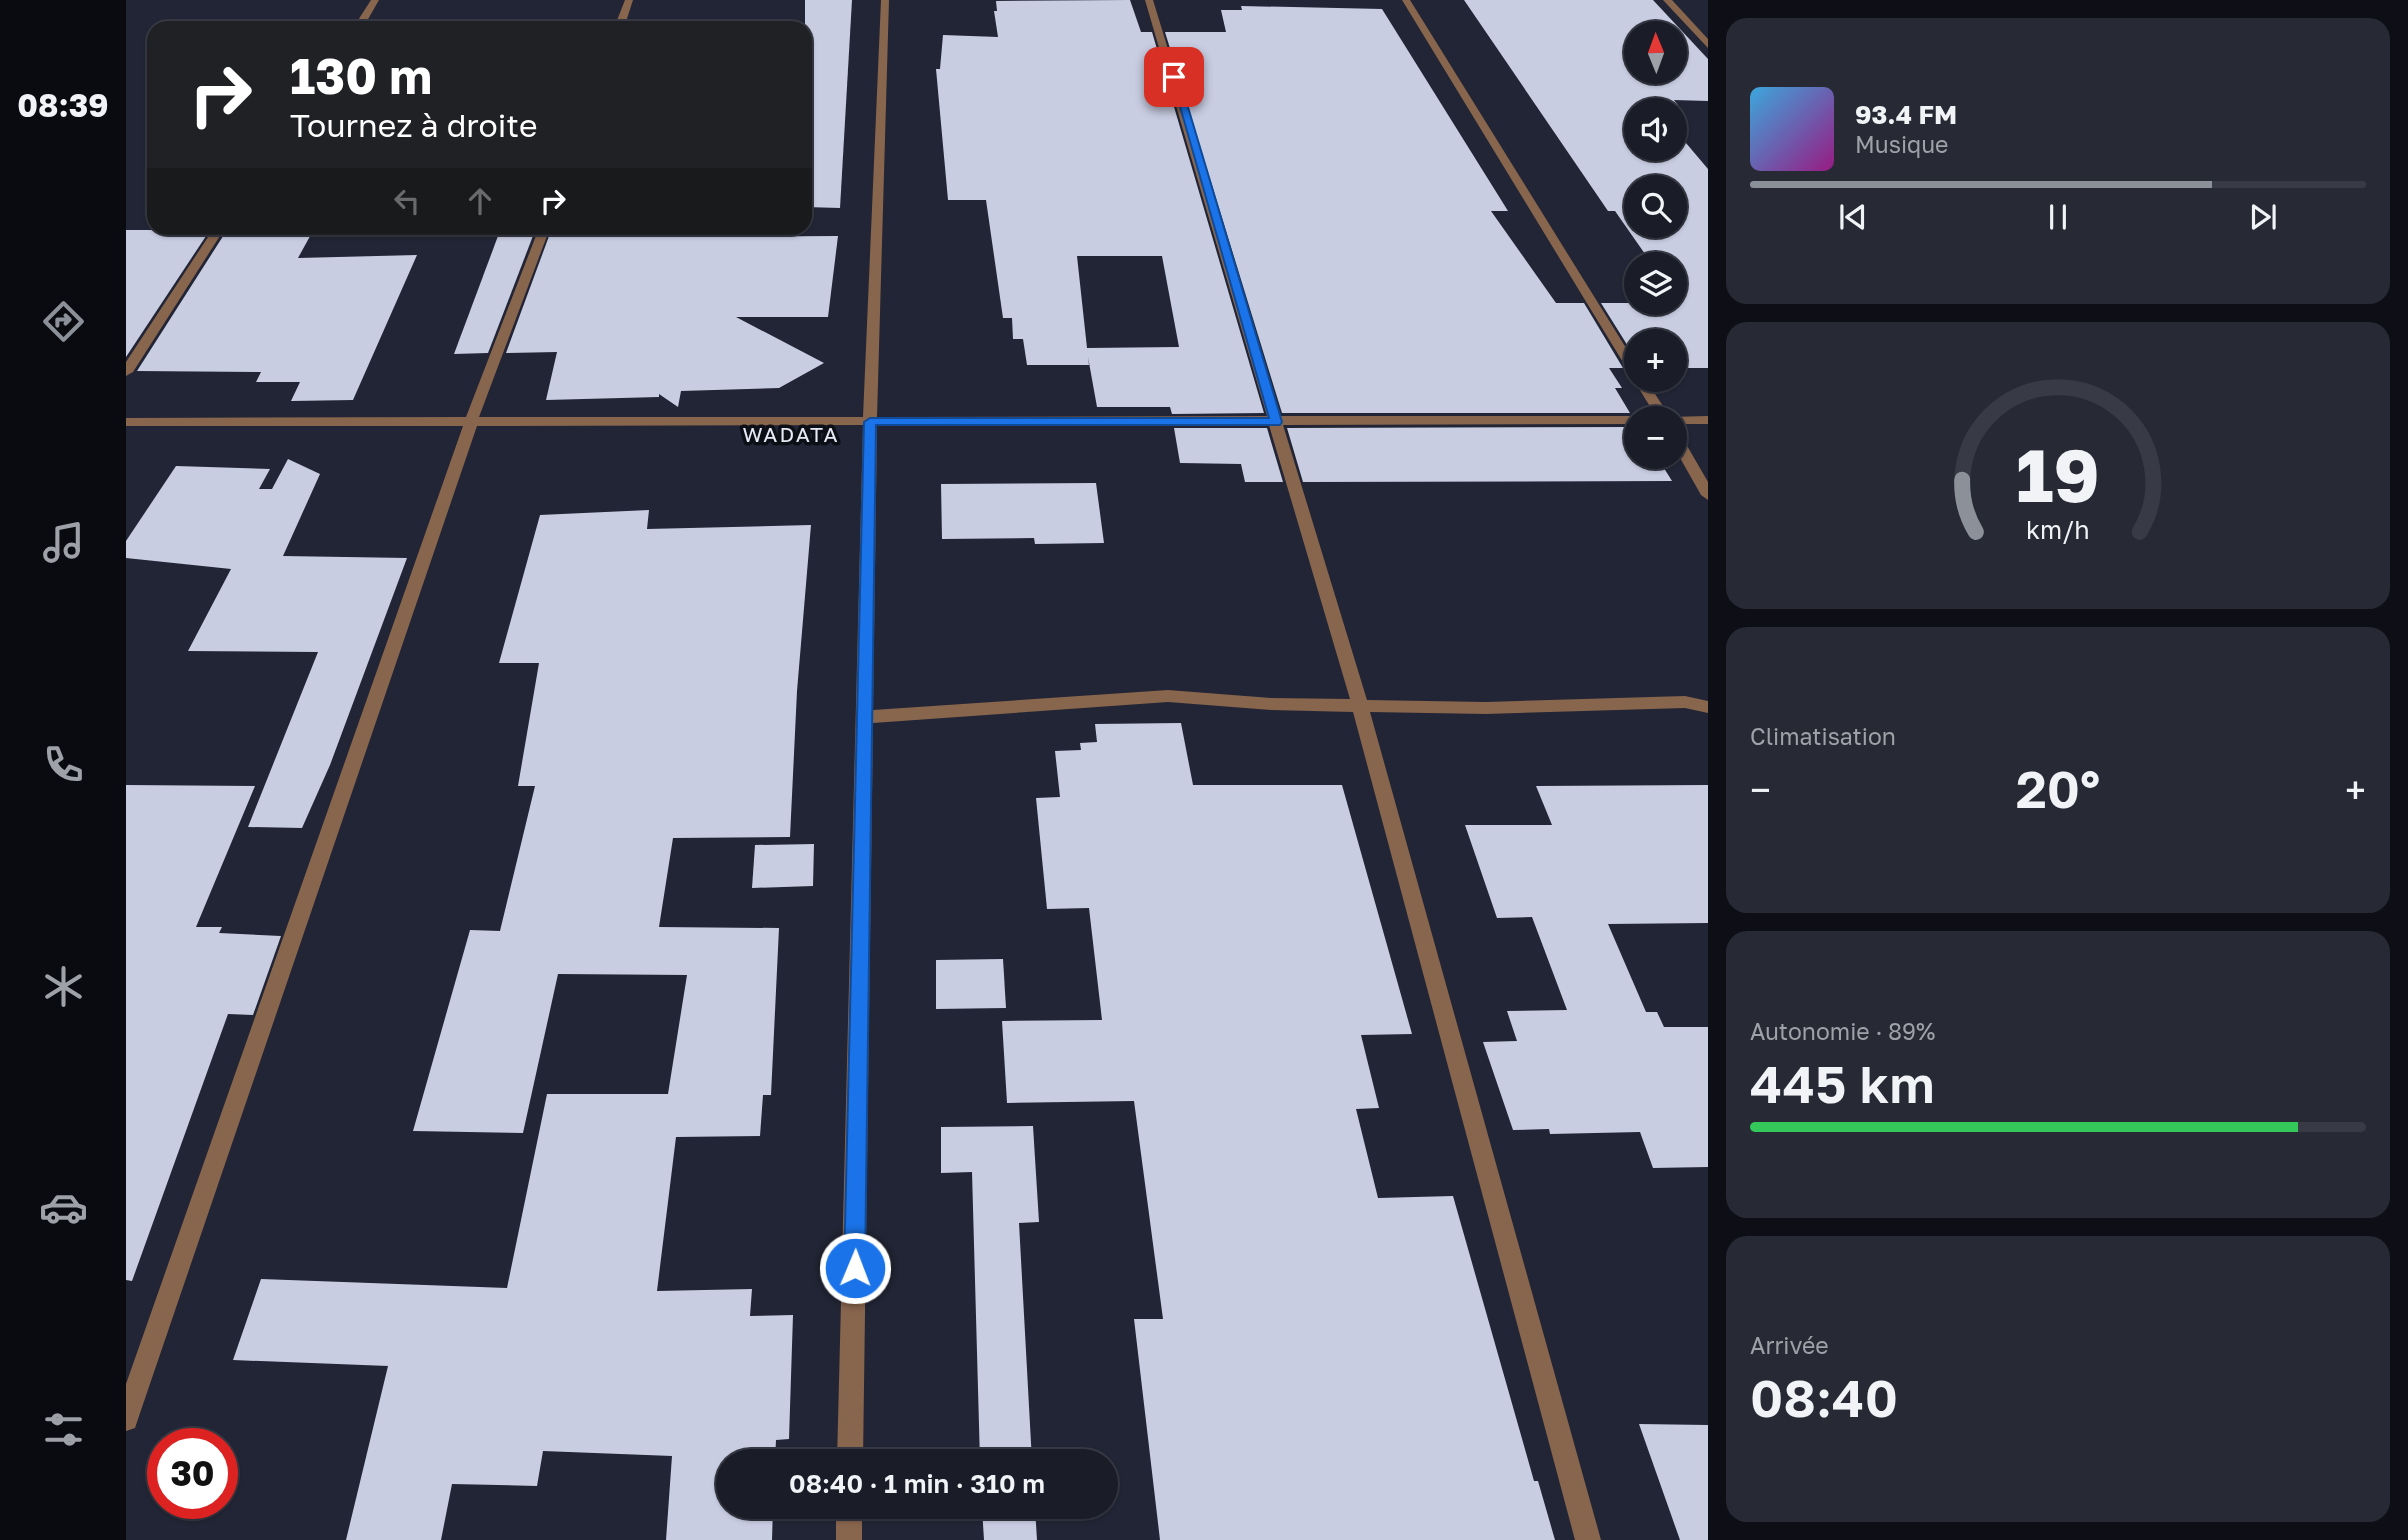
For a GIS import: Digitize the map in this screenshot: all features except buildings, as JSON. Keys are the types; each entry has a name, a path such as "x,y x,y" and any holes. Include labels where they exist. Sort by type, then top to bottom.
{"street":[{"path":"362,21 375,0"},
{"path":"621,21 629,0"},
{"path":"850,1449 867,717 870,422 884,0"},
{"path":"1149,0 1360,705 1588,1540"},
{"path":"1406,0 1624,354"},
{"path":"1667,0 1708,45"},
{"path":"126,372 214,235"},
{"path":"126,1419 471,422 541,235"},
{"path":"126,422 1624,420"},
{"path":"1687,420 1708,420"},
{"path":"1687,459 1708,495"},
{"path":"867,717 1168,696 1271,704 1486,708 1685,702 1708,707"},
{"path":"849,1519 849,1540"}],"district":[{"name":"WADATA","path":"791,434"}],"route":[{"path":"855,1268 867,717 870,422 1276,422 1174,77"}]}
